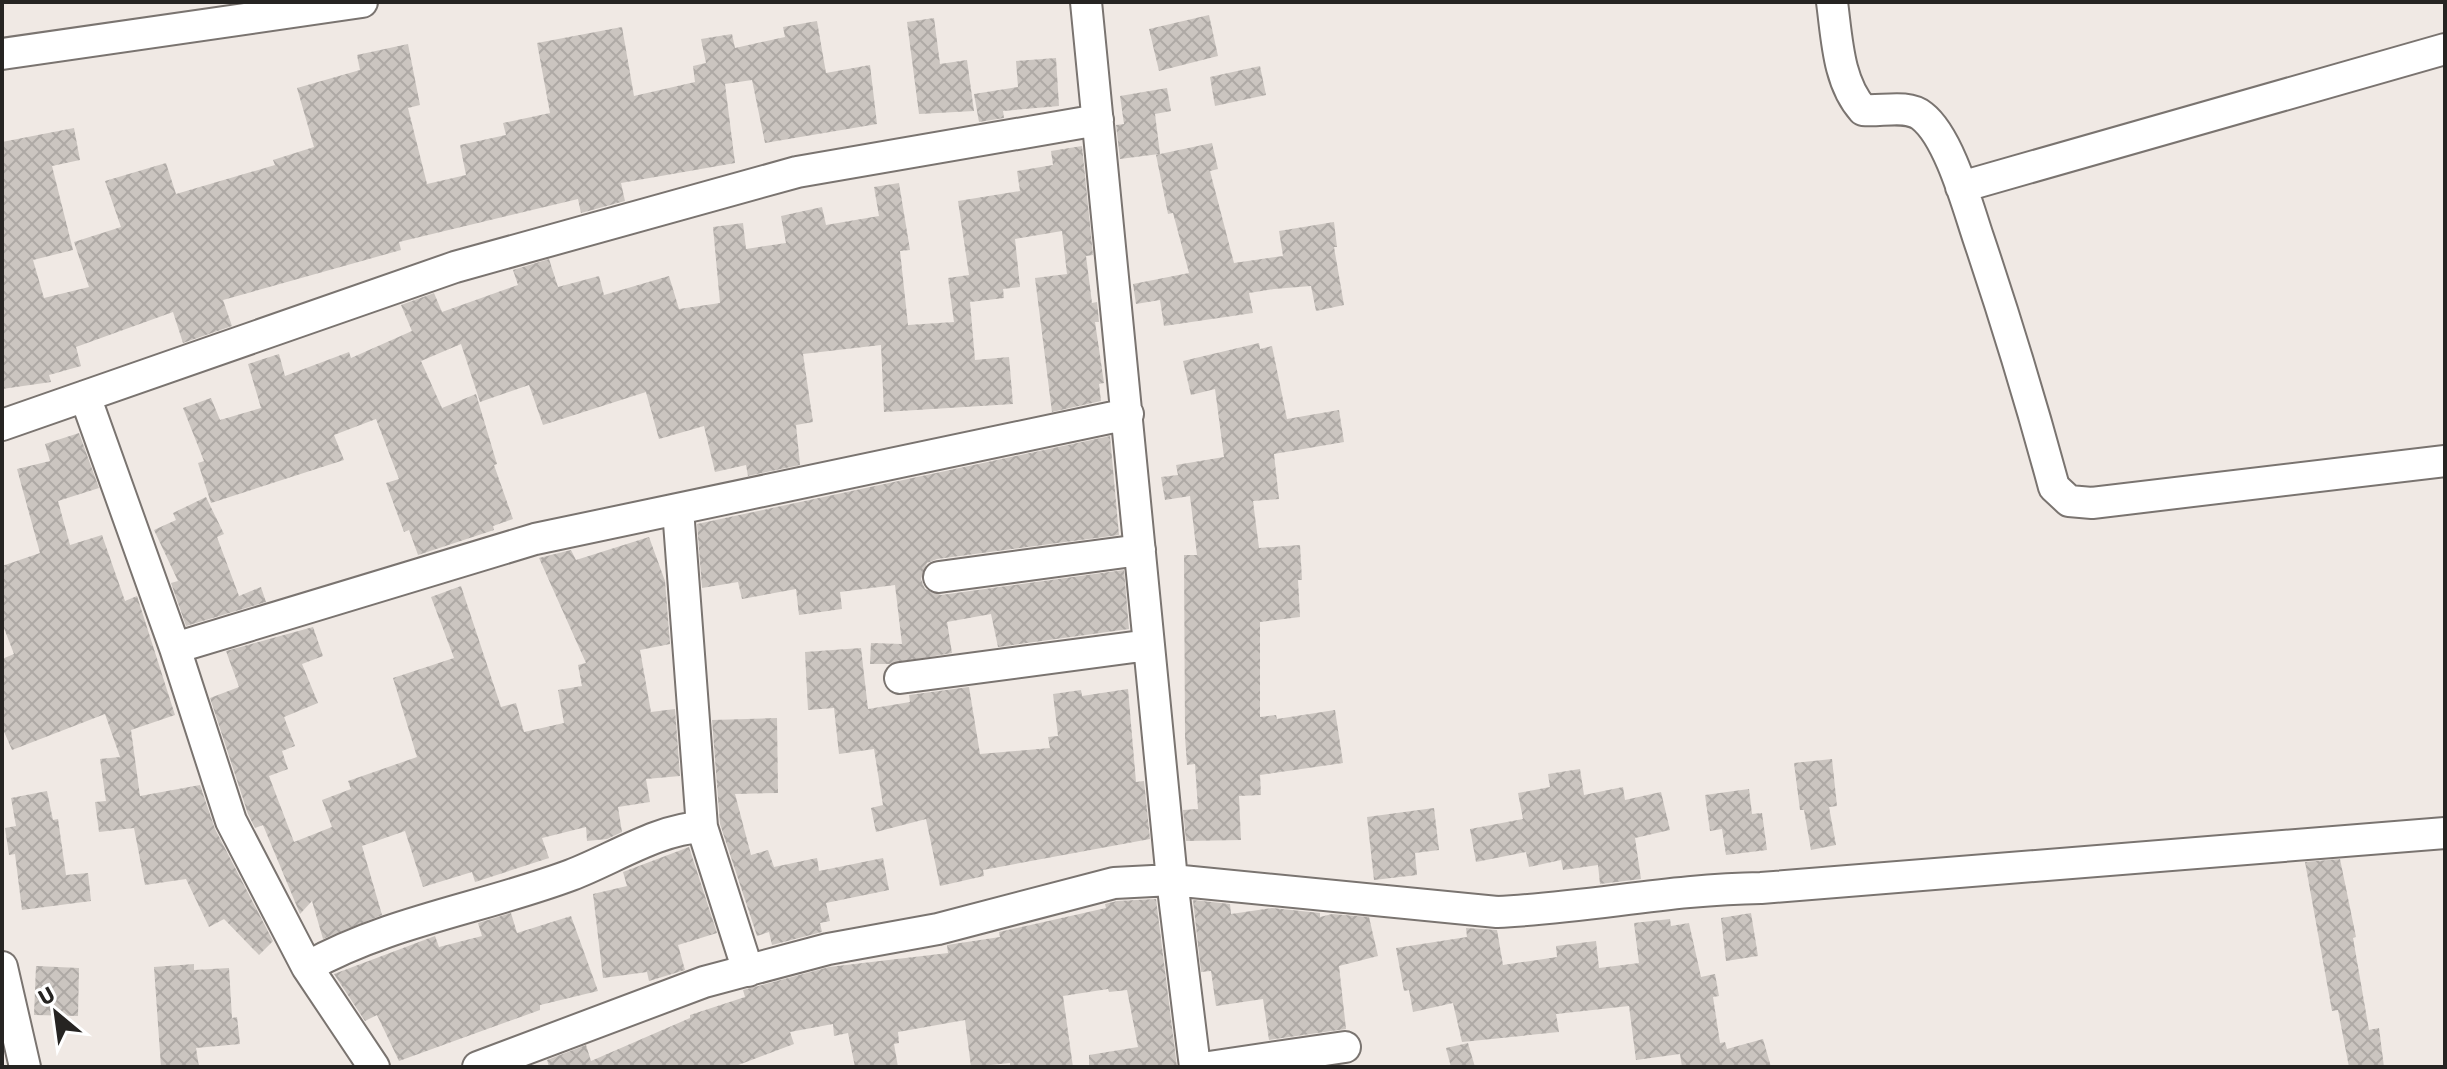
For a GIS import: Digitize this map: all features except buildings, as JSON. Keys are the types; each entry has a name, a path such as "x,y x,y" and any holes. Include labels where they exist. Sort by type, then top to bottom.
{"street":[{"path":"2,54 362,2"},
{"path":"1086,2 1172,880 1195,1067"},
{"path":"1832,2 1843,70 1854,100 1863,110 1911,110 1922,115 1935,130 1961,187 2020,362 2054,487 2069,501 2092,503 2445,461"},
{"path":"1961,187 2445,49"},
{"path":"2,425 455,267 797,172 1098,120"},
{"path":"85,396 175,648 231,821 307,967 374,1067"},
{"path":"175,648 535,539 1128,414"},
{"path":"678,509 702,827 748,971"},
{"path":"939,577 1140,550"},
{"path":"900,678 1149,645"},
{"path":"307,967 334,952 433,915 499,900 596,865 680,828 702,827"},
{"path":"478,1067 704,982 828,949 938,929 1114,883 1172,880 1497,912 1707,888 1777,887 2445,833"},
{"path":"2,967 25,1067"},
{"path":"1209,1067 1345,1047"}]}
